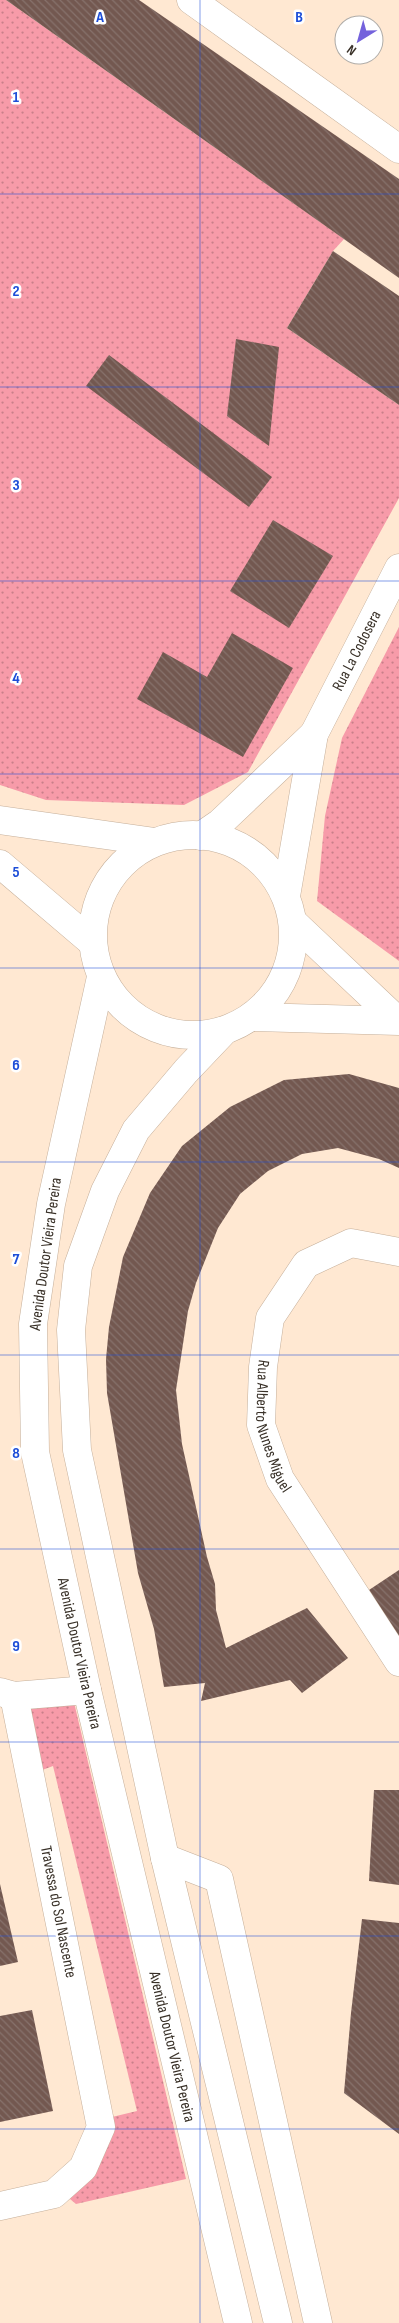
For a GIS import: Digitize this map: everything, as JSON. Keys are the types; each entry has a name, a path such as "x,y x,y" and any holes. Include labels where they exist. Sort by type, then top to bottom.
{"main road":[{"path":"192,0 399,149"},
{"name":"Rua La Codosera","path":"286,896 314,734 399,568"},
{"name":"Rua La Codosera","path":"201,836 220,822 314,734"},
{"path":"0,820 155,842"},
{"path":"177,836 201,836 228,842 252,854 272,873 286,896 292,922 293,949 286,975 272,998 253,1016 224,1031 195,1036 166,1032 139,1020 117,1001 101,977 95,960 93,943 94,918 101,894 115,872 133,854 155,842 177,836"},
{"path":"0,864 93,943"},
{"path":"292,922 398,1021"},
{"name":"Avenida Doutor Vieira Pereira","path":"101,977 51,1204 34,1324 35,1452 86,1690 238,2323"},
{"path":"253,1016 398,1021"},
{"name":"Avenida Doutor Vieira Pereira","path":"224,1031 186,1071 136,1130 104,1191 78,1266 71,1330 77,1450 165,1858 278,2323"},
{"name":"Rua Alberto Nunes Miguel","path":"399,1252 351,1243 306,1264 270,1318 263,1367 261,1425 280,1479 399,1662"},
{"path":"7,1694 86,1690"},
{"name":"Travessa do Sol Nascente","path":"0,2206 54,2194 83,2168 101,2128 7,1694"},
{"path":"165,1858 219,1880 318,2323"}],"shaded area":[{"path":"0,0 6,0 344,239 333,251 287,328 399,405 399,498 248,772 184,805 46,800 0,785"},
{"path":"399,627 399,961 317,901 325,816 342,738"},
{"path":"73,1698 186,2179 76,2204 64,2194 112,2117 137,2111 53,1766 37,1772 25,1709"}],"building":[{"path":"6,0 139,0 399,179 399,278"},
{"path":"333,251 399,296 399,405 287,328"},
{"path":"236,339 279,347 269,446 227,416"},
{"path":"109,355 272,477 249,507 86,386"},
{"path":"273,520 333,556 289,628 230,591"},
{"path":"232,633 293,668 243,757 137,699 163,652 207,677"},
{"path":"349,1074 399,1088 399,1168 379,1159 338,1148 302,1154 268,1171 240,1194 218,1228 196,1283 188,1311 176,1390 182,1444 207,1557 215,1584 216,1610 226,1648 307,1608 348,1658 302,1693 290,1680 201,1701 205,1683 164,1687 154,1629 138,1573 107,1393 106,1359 109,1327 123,1257 150,1193 182,1146 230,1107 284,1080"},
{"path":"399,1570 399,1642 366,1592"},
{"path":"374,1790 399,1790 399,1885 369,1881"},
{"path":"0,1884 18,1962 0,1966"},
{"path":"362,1919 399,1923 399,2134 344,2093"},
{"path":"32,2010 53,2111 0,2122 0,2016"}]}
